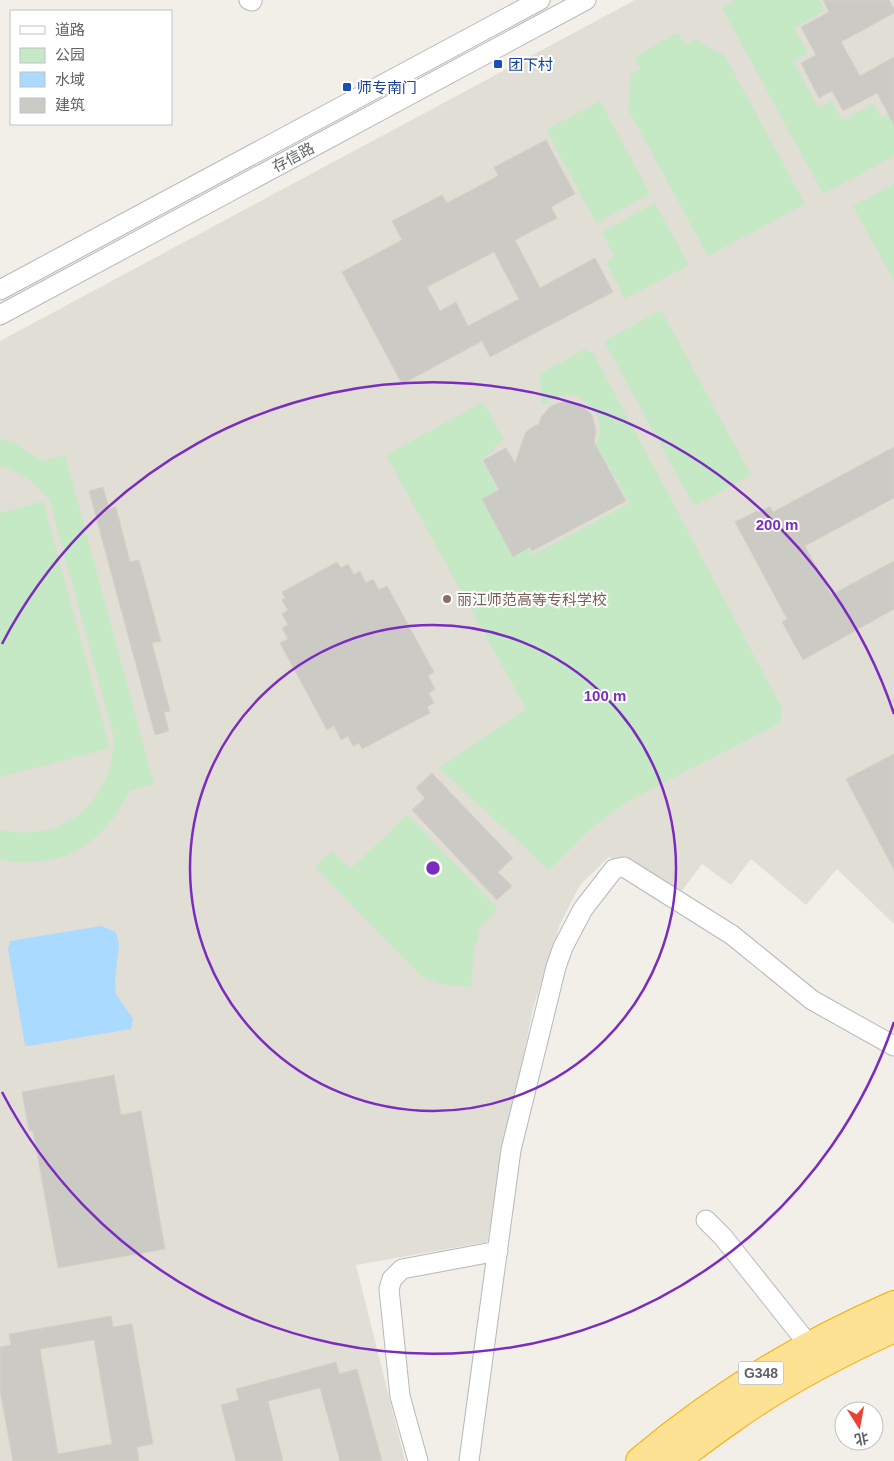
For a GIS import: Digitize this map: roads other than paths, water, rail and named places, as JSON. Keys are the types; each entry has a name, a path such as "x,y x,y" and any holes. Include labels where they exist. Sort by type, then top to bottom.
{"highway":[{"name":"G348","path":"640,1461 688,1422 747,1382 809,1345 894,1305"},
{"name":"G348","path":"674,1461 730,1420 791,1381 857,1345 894,1328"}],"street":[{"name":"存信路","path":"0,290 540,0"},
{"name":"存信路","path":"0,315 586,0"},
{"path":"468,1461 511,1150 556,967 563,947 583,909 614,869 624,867 732,935 812,1000 894,1046"},
{"path":"706,1220 724,1237 809,1345"},
{"path":"418,1461 400,1396 389,1289 392,1279 402,1269 498,1251"}],"water":[{"path":"101,926 116,932 119,944 115,982 116,994 133,1019 131,1029 29,1046 25,1045 8,949 10,941"}],"place":[{"name":"团下村","path":"498,64"},
{"name":"师专南门","path":"347,87"},
{"name":"丽江师范高等专科学校","path":"447,599"}]}
